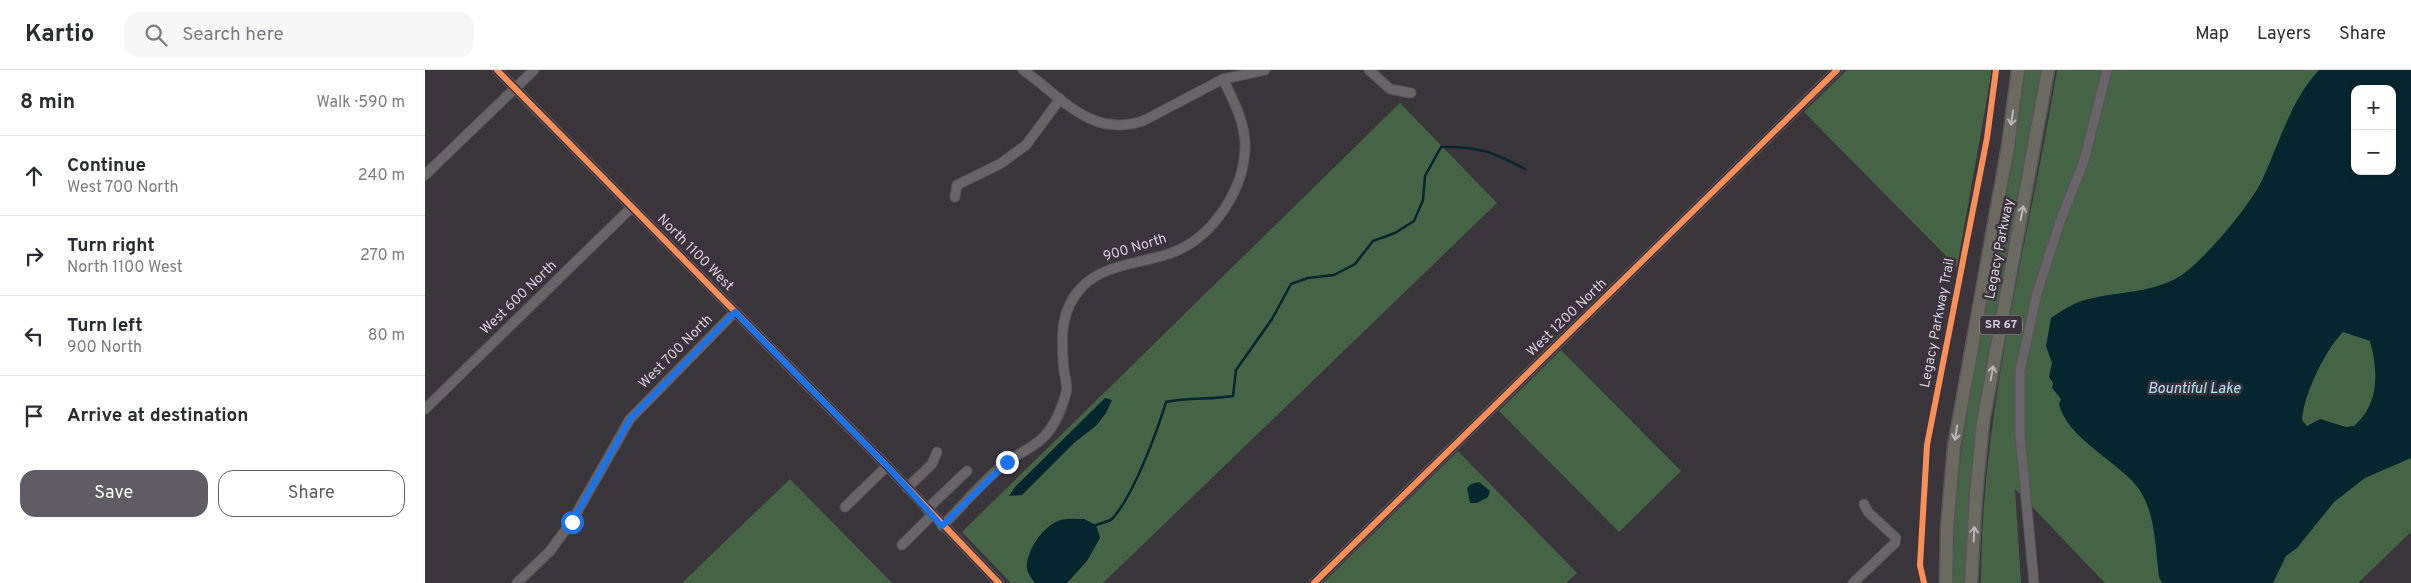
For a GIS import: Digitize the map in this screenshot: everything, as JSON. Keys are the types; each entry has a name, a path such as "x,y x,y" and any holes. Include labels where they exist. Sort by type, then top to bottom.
{"highway":[{"name":"Legacy Parkway","path":"1946,583 1947,529 1954,447 1967,364 2008,146 2018,70"},
{"name":"Legacy Parkway","path":"1971,583 1976,495 1983,422 2048,70"}],"street":[{"name":"North 1100 West","path":"497,70 887,466 942,526 999,583"},
{"path":"425,175 534,70"},
{"path":"1023,70 1090,120 1130,125 1143,121 1223,79 1265,70"},
{"path":"1369,70 1390,90 1411,93"},
{"name":"West 1200 North","path":"1314,583 1837,70"},
{"path":"2034,583 2020,435 2020,371 2037,292 2061,219 2084,160 2107,70"},
{"name":"900 North","path":"942,526 1007,462 1032,448 1051,429 1066,392 1061,338 1063,322 1083,286 1100,274 1172,253 1193,241 1211,225 1228,203 1240,180 1245,144 1240,115 1223,79"},
{"path":"955,197 957,185 1000,164 1025,145 1060,99"},
{"name":"West 600 North","path":"425,408 632,207"},
{"name":"West 700 North","path":"517,583 550,551 572,522 630,419 735,312"},
{"path":"907,488 932,464 937,452"},
{"path":"845,507 887,466"},
{"path":"902,545 967,471"},
{"path":"1853,583 1895,543 1896,538 1868,512 1864,504"}],"green space":[{"path":"1847,70 1992,70 1957,267 1804,112"},
{"path":"2025,70 2041,70 1983,389 1974,453 1965,583 1952,583 1955,518 1961,454 2017,134"},
{"path":"2057,70 2411,70 2411,532 2358,583 2105,583 2015,489 2021,583 1981,583 1983,518 1989,453 2009,325"},
{"path":"1400,103 1497,203 1103,583 1011,583 962,532"},
{"path":"1561,350 1681,471 1619,532 1499,411"},
{"path":"1458,451 1577,573 1566,583 1323,583"},
{"path":"790,479 892,583 682,583"}],"water":[{"name":"Bountiful Lake","path":"2319,70 2411,70 2411,458 2365,478 2334,502 2297,548 2286,556 2273,583 2162,583 2159,577 2151,516 2142,494 2126,475 2071,427 2059,404 2061,399 2052,388 2053,383 2049,377 2052,363 2046,346 2051,318 2074,304 2100,297 2155,287 2180,276 2190,269 2226,231 2258,189 2287,121 2301,94","holes":["2343,332 2370,341 2375,363 2375,386 2369,408 2354,426 2346,427 2320,419 2307,426 2302,420 2311,385 2336,340"]},
{"path":"1105,398 1112,400 1106,413 1096,426 1075,442 1022,495 1009,496 1015,487"},
{"path":"1479,482 1490,491 1488,497 1477,503 1470,503 1467,488 1471,484"},
{"path":"1084,519 1096,525 1100,538 1087,561 1067,583 1035,583 1027,569 1027,562 1032,547 1042,533 1048,527 1061,520"}],"waterway":[{"path":"1096,525 1113,518 1129,494 1151,446 1166,402 1233,396 1236,370 1272,319 1291,284 1308,278 1334,275 1355,264 1373,241 1395,233 1414,221 1423,200 1425,176 1441,147 1485,151 1525,169"}],"cycle path":[{"path":"497,70 887,466 999,583"},
{"path":"1314,583 1837,70"},
{"name":"Legacy Parkway Trail","path":"1924,583 1920,565 1927,445 1987,138 1996,70"}],"route":[{"path":"572,522 630,419 644,402 735,312 887,466 942,526 1007,462"}]}
